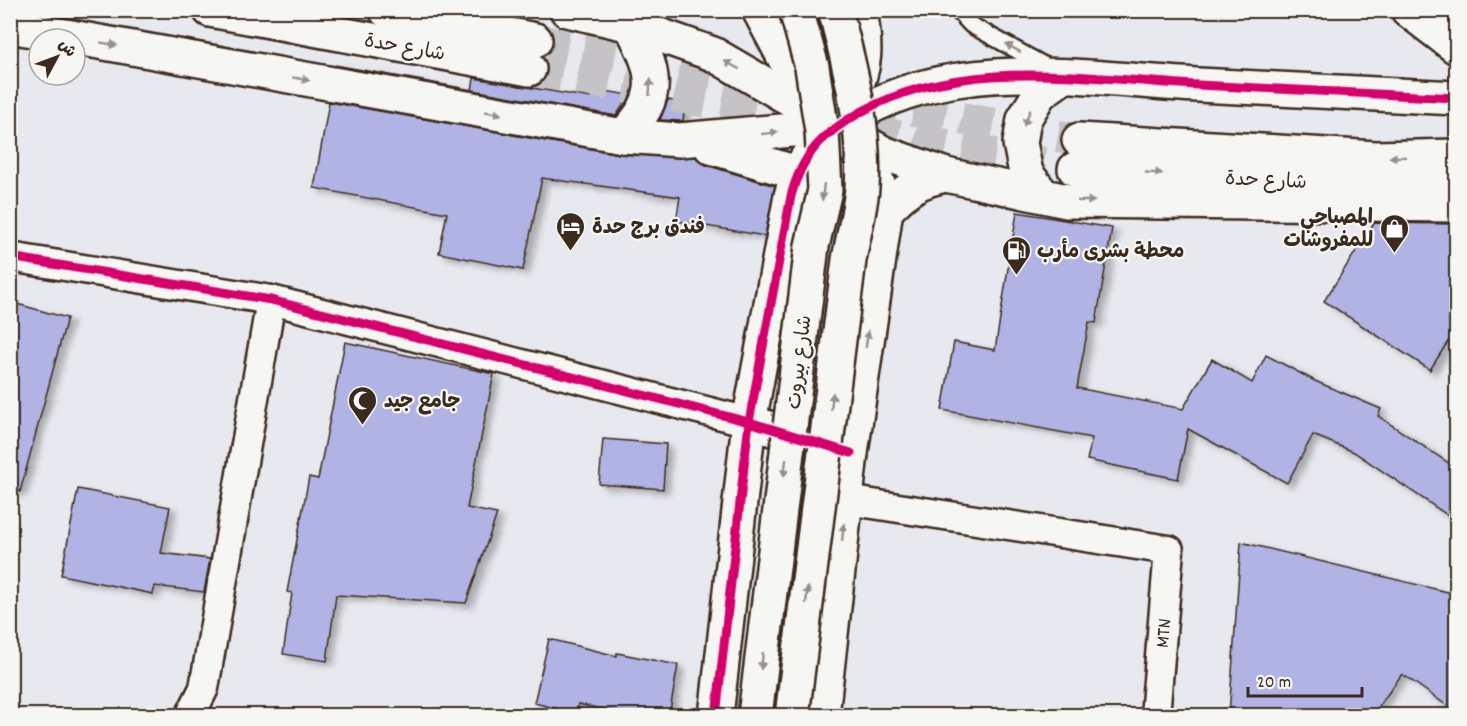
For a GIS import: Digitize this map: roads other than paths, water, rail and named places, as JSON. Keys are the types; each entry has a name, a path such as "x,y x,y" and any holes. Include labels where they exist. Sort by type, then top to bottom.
{"street":[{"name":"شارع حدة","path":"210,10 532,55 386,10"},
{"path":"567,10 631,25 713,54 884,153 946,175 1067,201 1456,205"},
{"path":"759,10 785,59 875,174 886,210 851,453 822,716"},
{"name":"شارع بيروت","path":"755,716 812,246 825,190 822,131 812,67 796,10"},
{"name":"شارع بيروت","path":"792,716 849,260 862,187 859,128 846,52 835,10"},
{"path":"837,126 862,78 866,43 861,10"},
{"path":"1408,10 1456,47"},
{"path":"623,136 640,118 652,92 650,62 631,25"},
{"path":"10,26 623,136 680,140 837,126"},
{"path":"716,716 748,422 797,173 806,156 837,126 884,99 928,84 992,75 1064,76 1456,98"},
{"path":"1043,195 1026,173 1020,143 1024,119 1040,93 1064,76"},
{"path":"680,140 745,156 797,173"},
{"name":"شارع حدة","path":"1456,156 1376,158 1077,154 1377,185 1456,185"},
{"path":"886,210 905,191 924,179 946,175"},
{"path":"10,257 271,300 748,422 851,453"},
{"path":"190,716 204,688 271,300"},
{"name":"MTN","path":"847,500 1169,550 1155,716"}],"lane":[{"path":"957,10 971,25 1064,76"}],"tunnel":[{"path":"535,40 755,80"},
{"path":"529,69 1075,169"},
{"path":"865,101 1079,140"}],"place":[{"name":"فندق برج حدة","path":"571,252"},
{"name":"المصباحي للمفروشات","path":"1394,254"},
{"name":"محطة بشرى مأرب","path":"1016,276"},
{"name":"جامع جيد","path":"363,426"}]}
